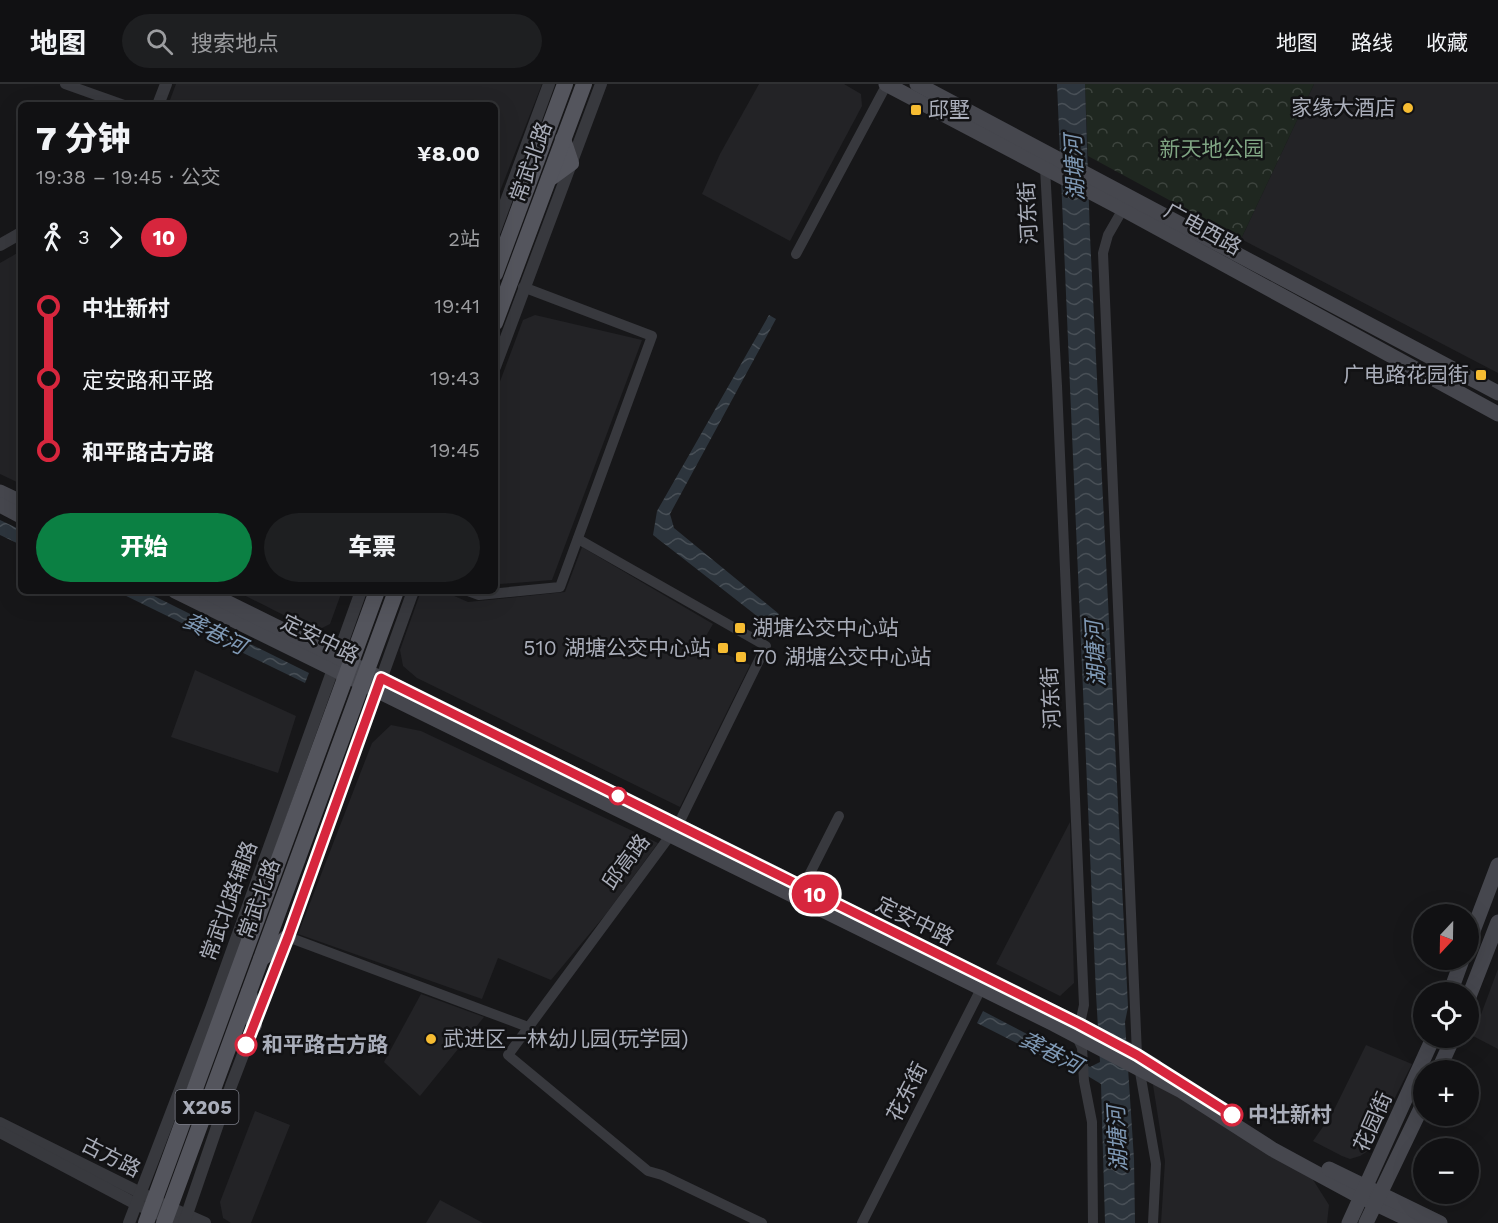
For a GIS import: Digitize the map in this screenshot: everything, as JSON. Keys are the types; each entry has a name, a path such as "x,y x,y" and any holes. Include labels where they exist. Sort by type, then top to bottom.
{"main road":[{"name":"常武北路","path":"498,264 566,84"},
{"name":"常武北路","path":"498,315 584,84"},
{"name":"广电西路","path":"886,84 1052,167 1094,177 1498,393"},
{"name":"广电西路","path":"916,84 1093,193 1498,414"},
{"path":"549,179 572,163 563,139"},
{"path":"498,239 512,227"},
{"path":"0,492 18,501"},
{"path":"0,506 18,515"},
{"name":"定安中路","path":"182,594 341,666"},
{"name":"定安中路","path":"209,594 341,666 800,892 1084,1037 1134,1059"},
{"name":"常武北路","path":"162,1213 197,1084 253,930 341,666 376,594"},
{"name":"常武北路","path":"162,1213 371,681 395,594"},
{"path":"1479,915 1498,865"},
{"path":"1475,982 1498,923"},
{"path":"242,961 236,940 253,930"},
{"path":"260,960 288,937"},
{"path":"249,991 254,1025"},
{"name":"花园街","path":"1366,1223 1371,1195 1429,1048"},
{"path":"197,1084 190,1063 207,1056"},
{"path":"1134,1059 1416,1223"},
{"name":"花园街","path":"1350,1223 1371,1195 1413,1121"},
{"path":"1371,1195 1440,1223"}],"street":[{"path":"65,84 116,102"},
{"path":"159,102 166,84"},
{"path":"498,223 549,84"},
{"path":"498,358 601,84"},
{"path":"796,255 886,84"},
{"name":"河东街","path":"1052,167 1057,386 1084,994 1084,1081 1092,1122 1093,1223"},
{"path":"1123,209 1108,235 1103,253 1134,1059 1156,1164 1153,1223"},
{"path":"0,245 18,235"},
{"path":"498,593 560,587 652,336 523,287"},
{"name":"邱高路","path":"578,539 766,646 674,830 508,1055 648,1171 662,1175 762,1223"},
{"name":"常武北路辅路","path":"162,1213 190,1063 341,666 360,594"},
{"name":"常武北路辅路","path":"129,1223 162,1213 231,1086 288,937 371,681 412,594"},
{"path":"800,892 838,816"},
{"path":"288,937 528,1027"},
{"name":"花东街","path":"862,1223 984,984"},
{"name":"古方路","path":"0,1123 162,1213"},
{"name":"古方路","path":"0,1132 162,1213 205,1223"}],"shaded area":[{"path":"176,84 542,84 498,196 498,102 175,102 170,100"},
{"path":"759,84 844,84 861,94 862,106 790,241 702,194 720,154"},
{"path":"1314,84 1498,84 1498,373 1241,239"},
{"path":"18,253 18,483 0,474 0,263"},
{"path":"535,315 642,340 552,580 500,584 498,583 498,387 523,320"},
{"path":"582,547 713,624 702,643 750,665 680,807 417,678 403,666 400,650 420,594 450,594 468,602 565,592"},
{"path":"242,594 341,594 330,624 320,629 309,628"},
{"path":"195,670 296,716 278,773 171,737"},
{"path":"391,725 421,731 658,843 606,914 551,980 498,958 482,999 298,934 372,743"},
{"path":"1070,822 1074,983 1060,996 996,964"},
{"path":"1498,969 1498,1049 1479,1039 1479,1020"},
{"name":"武进区一林幼儿园(玩学园)","path":"421,994 484,1017 420,1096 384,1062"},
{"path":"1366,1045 1412,1064 1368,1151 1350,1159 1313,1141 1332,1114"},
{"path":"1158,1082 1310,1175 1329,1205 1327,1223 1161,1223 1165,1161 1153,1085"},
{"path":"255,1111 290,1125 251,1223 231,1223 223,1218 220,1202"},
{"path":"440,1200 483,1223 426,1223"}],"green space":[{"name":"新天地公园","path":"1085,84 1314,84 1241,239 1088,156"}],"water":[{"path":"1057,84 1085,84 1090,236 1128,1007 1125,1022 1134,1159 1135,1223 1105,1223 1101,1084 1071,1066 1054,1062 977,1023 983,1011 1090,1067 1100,1062"},
{"path":"769,315 776,319 670,514 674,528 779,614 771,627 653,535 657,511"},
{"path":"0,520 18,529 18,544 0,535"},
{"name":"龚巷河","path":"122,594 150,594 309,673 305,683"}],"bus line":[{"name":"10","path":"246,1045 288,937 381,678 1079,1024 1137,1055 1232,1115"}],"place":[{"name":"家缘大酒店","path":"1408,108"},
{"name":"邱墅","path":"916,110"},
{"name":"广电路花园街","path":"1481,375"},
{"name":"湖塘公交中心站","path":"740,628"},
{"name":"510 湖塘公交中心站","path":"723,648"},
{"name":"70 湖塘公交中心站","path":"741,657"},
{"name":"武进区一林幼儿园(玩学园)","path":"431,1039"},
{"name":"和平路古方路","path":"246,1045"},
{"name":"中壮新村","path":"1232,1115"}],"water label":[{"name":"湖塘河","path":"1074,168"},
{"name":"湖塘河","path":"1095,654"},
{"name":"湖塘河","path":"1117,1139"}]}
